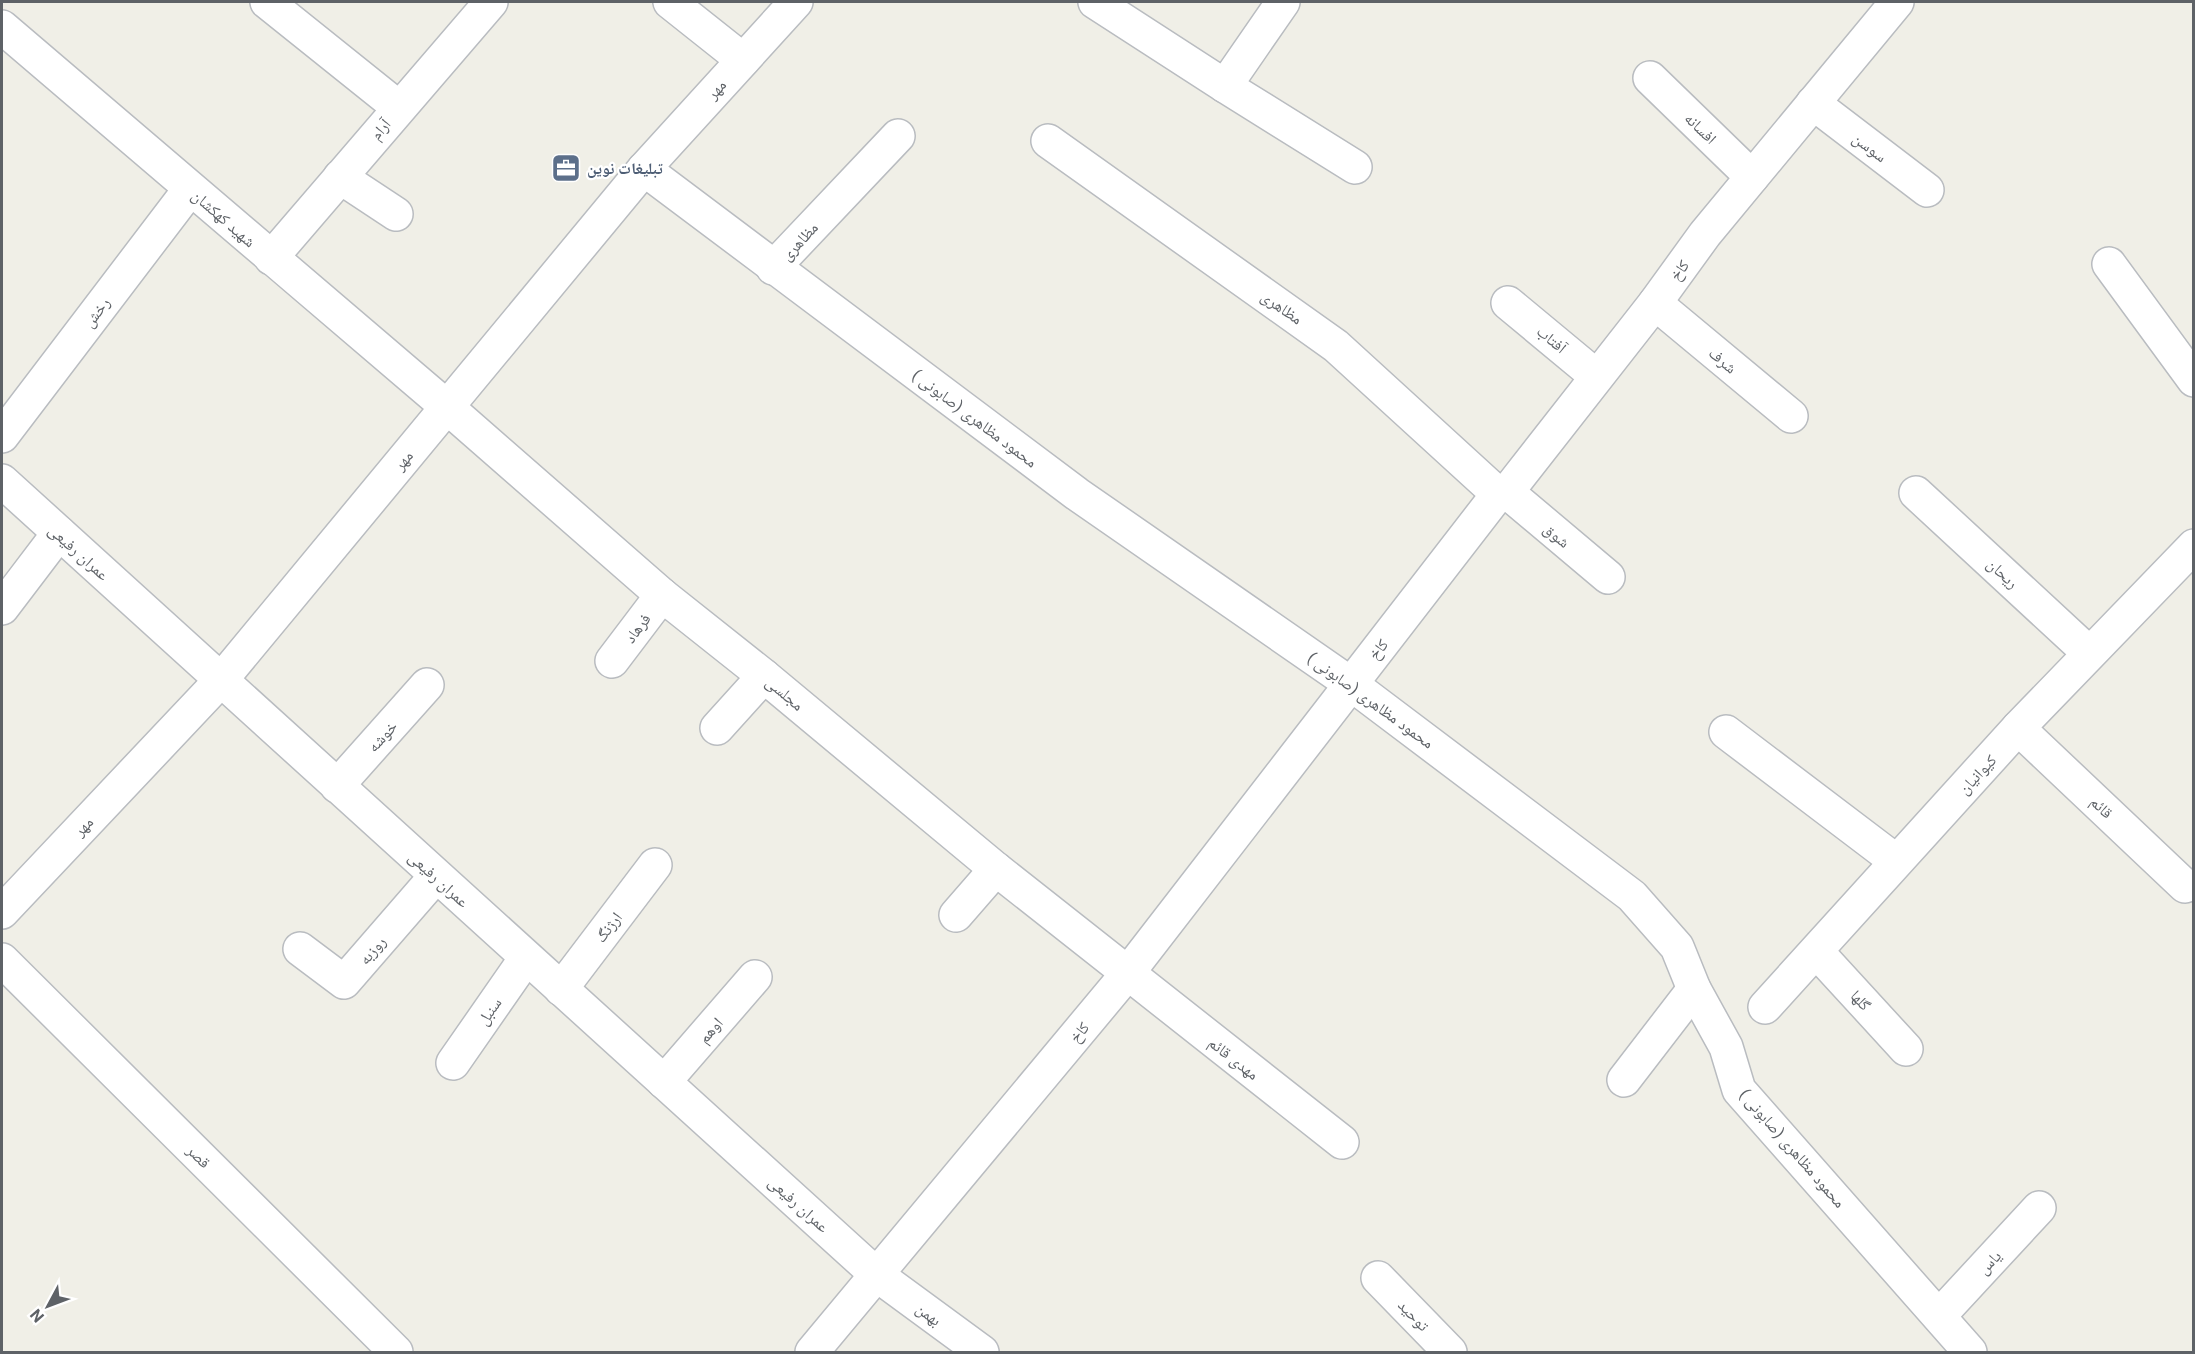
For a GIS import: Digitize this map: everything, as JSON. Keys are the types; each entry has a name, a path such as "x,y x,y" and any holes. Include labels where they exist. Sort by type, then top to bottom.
{"street":[{"path":"267,2 398,107"},
{"name":"آرام","path":"271,258 398,107 491,2"},
{"path":"670,2 743,60"},
{"name":"مهر","path":"2,912 221,680 644,169 796,2"},
{"path":"1095,2 1355,166"},
{"path":"1225,86 1282,2"},
{"name":"کاخ","path":"812,1353 1127,974 1351,684 1655,303 1705,234 1897,2"},
{"name":"شهید کهکشان","path":"2,27 447,407"},
{"name":"افسانه","path":"1650,78 1752,177"},
{"name":"سوسن","path":"1813,104 1927,190"},
{"name":"مظاهری","path":"773,268 898,136"},
{"name":"مظاهری","path":"1048,141 1336,346 1502,493"},
{"name":"محمود مظاهری (صابونی )","path":"644,169 1077,494 1351,684 1632,896 1677,947 1695,989 1726,1047 1739,1090 1970,1353"},
{"path":"340,177 396,214"},
{"name":"رخش","path":"2,436 190,189"},
{"path":"2109,264 2193,380"},
{"name":"آفتاب","path":"1508,303 1596,376"},
{"name":"شرف","path":"1655,303 1791,416"},
{"name":"مجلسی","path":"447,407 662,595 1127,974"},
{"name":"عمران رفیعی","path":"2,481 877,1275"},
{"name":"ریحان","path":"1916,492 2089,653"},
{"name":"شوق","path":"1502,493 1608,577"},
{"path":"2,608 58,533"},
{"name":"کیوانیان","path":"1765,1007 2018,728 2193,546"},
{"name":"فرهاد","path":"612,661 662,595"},
{"path":"717,728 764,676"},
{"name":"خوشه","path":"337,786 427,685"},
{"name":"قائم","path":"2018,728 2185,886"},
{"path":"1726,732 1896,861"},
{"name":"ارژنگ","path":"561,989 655,865"},
{"path":"956,915 996,869"},
{"name":"روزبه","path":"300,950 344,982 436,876"},
{"name":"گلها","path":"1817,952 1906,1049"},
{"name":"سنبل","path":"453,1063 526,958"},
{"name":"قصر","path":"2,960 396,1353"},
{"name":"مهدی قائم","path":"1127,974 1342,1142"},
{"name":"اوهم","path":"664,1082 755,977"},
{"path":"1624,1080 1695,989"},
{"name":"یاس","path":"1939,1316 2038,1208"},
{"name":"بهمن","path":"877,1275 982,1353"},
{"name":"توحید","path":"1378,1278 1450,1353"}],"place":[{"name":"تبلیغات نوین","path":"566,168"}]}
